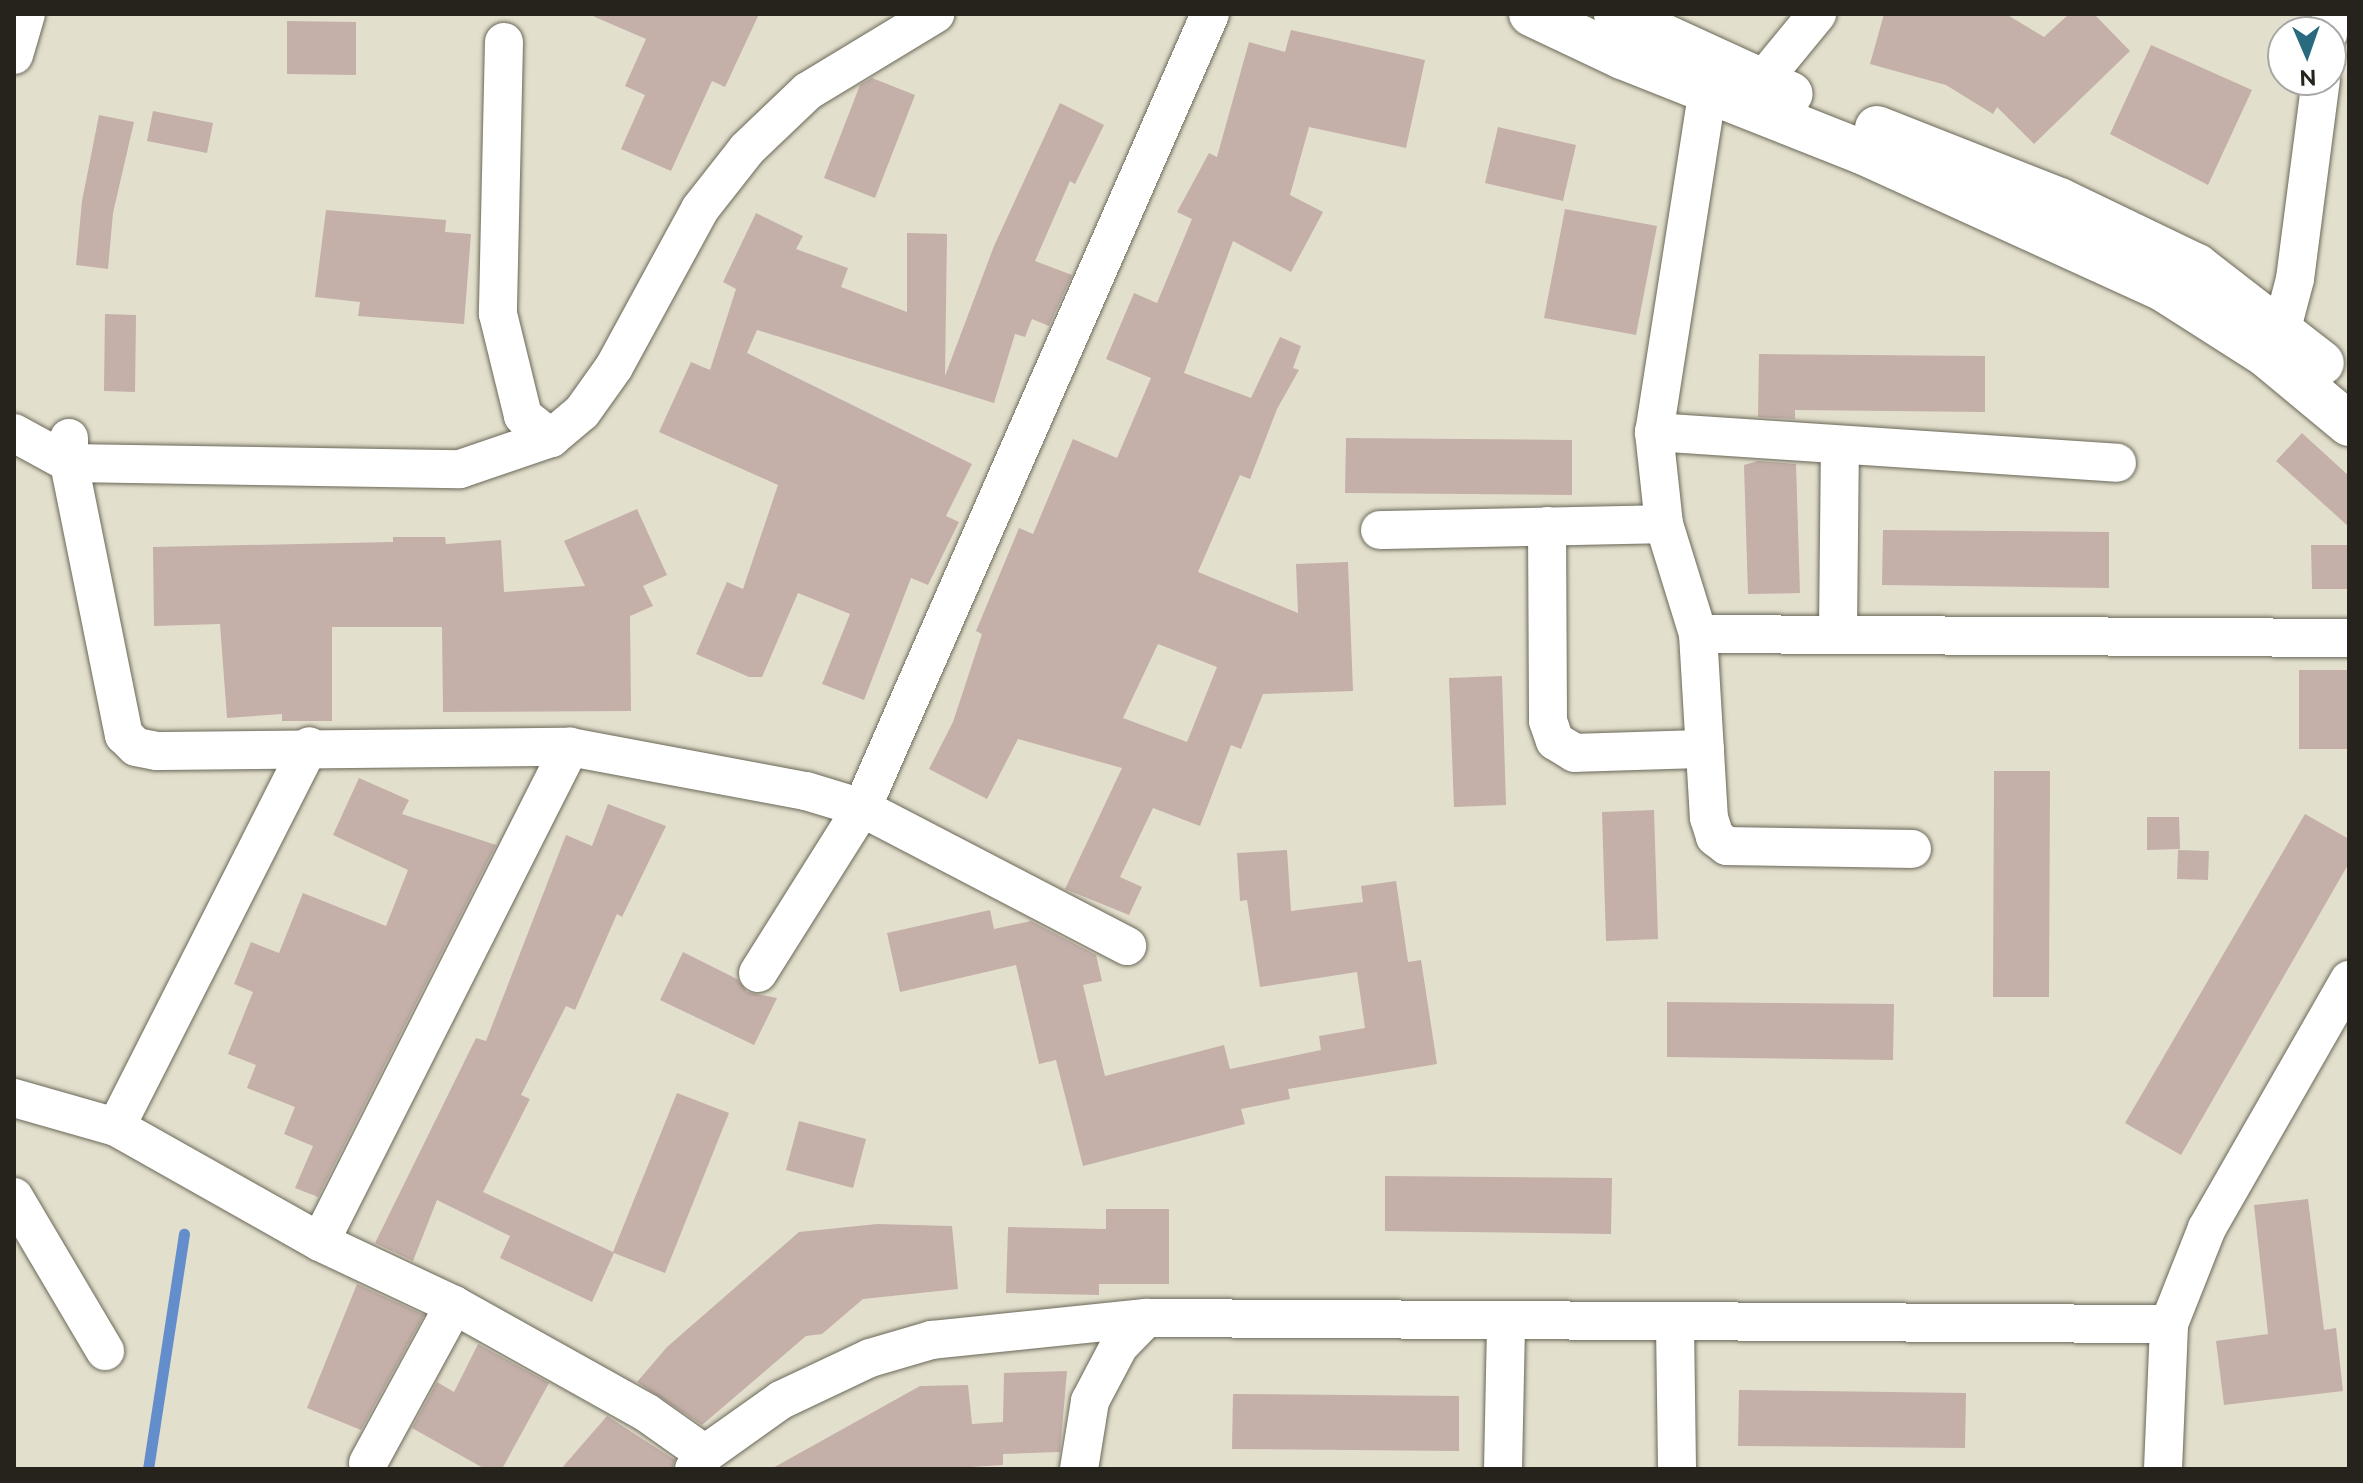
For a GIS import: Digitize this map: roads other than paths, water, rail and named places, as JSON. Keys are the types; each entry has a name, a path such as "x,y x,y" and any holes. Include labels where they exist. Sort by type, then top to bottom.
{"main road":[{"path":"1531,14 1709,74 2161,288 2349,384"},
{"path":"1616,14 1709,74 1762,81 2060,200 2197,266 2349,424"}],"street":[{"path":"14,55 26,14"},
{"path":"20,438 69,451 460,469 509,455 551,438 582,412 614,367 700,209 747,149 808,91 935,14"},
{"path":"758,973 862,808 1210,14"},
{"path":"1762,81 1817,14"},
{"path":"504,42 498,314 510,382 523,416 551,438"},
{"path":"1709,74 1654,432 1664,524 1698,634 1709,818 1715,837 1727,846 1912,849"},
{"path":"2274,344 2295,279 2319,96"},
{"path":"1654,432 1840,449 2117,463"},
{"path":"1838,631 1840,449"},
{"path":"69,451 124,735 136,747 157,751 309,746 570,747 806,791 862,808 1127,946"},
{"path":"1380,530 1664,524"},
{"path":"1547,526 1548,721 1555,741 1575,753 1705,749"},
{"path":"1698,634 1838,631 2349,638"},
{"path":"116,1127 309,746"},
{"path":"320,1242 570,747"},
{"path":"2163,1469 2169,1324 2207,1228 2349,980"},
{"path":"14,1098 116,1127 320,1242 454,1305 647,1413 700,1462 781,1400 870,1358 932,1340 1146,1318 1675,1324 2169,1324"},
{"path":"14,1197 105,1351"},
{"path":"368,1463 454,1305"},
{"path":"1079,1469 1090,1401 1119,1346 1146,1318"},
{"path":"1503,1469 1506,1322"},
{"path":"1675,1324 1677,1469"}],"waterway":[{"path":"148,1469 184,1234"}]}
